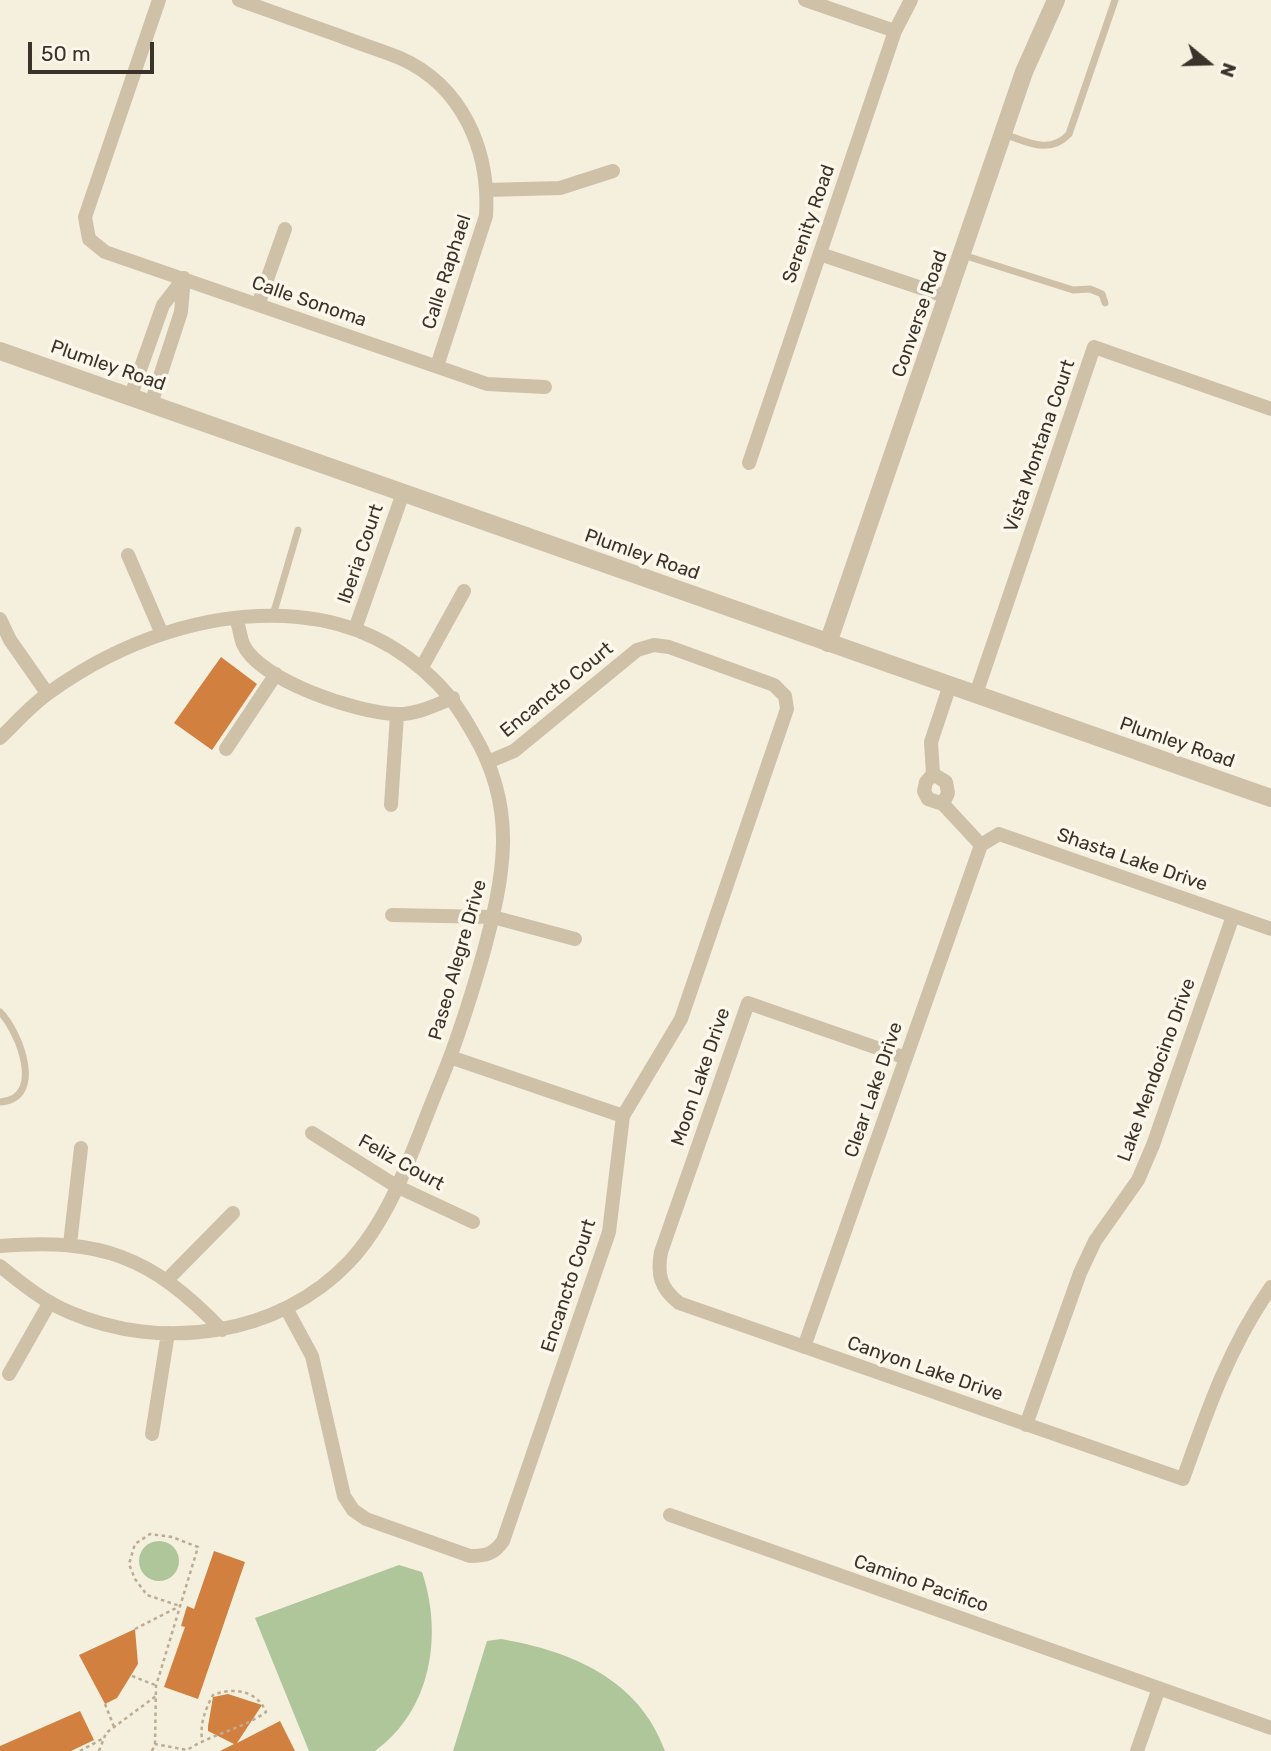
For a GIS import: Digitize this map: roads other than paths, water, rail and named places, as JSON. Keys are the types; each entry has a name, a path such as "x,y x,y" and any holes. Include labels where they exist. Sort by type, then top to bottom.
{"street":[{"name":"Calle Sonoma","path":"159,0 85,217 89,239 105,252 488,384 545,387"},
{"name":"Calle Raphael","path":"239,0 401,59 429,75 448,93 468,121 482,153 488,190 479,244 437,366"},
{"path":"805,0 895,31"},
{"name":"Serenity Road","path":"749,463 895,31 911,0"},
{"name":"Converse Road","path":"828,643 1024,72 1056,0"},
{"path":"488,190 560,188 613,172"},
{"path":"258,305 285,229"},
{"path":"820,254 948,297"},
{"path":"130,398 163,305 184,278"},
{"path":"151,404 181,312 184,278"},
{"name":"Vista Montana Court","path":"976,694 1094,347 1271,409"},
{"name":"Plumley Road","path":"0,351 1271,798"},
{"name":"Iberia Court","path":"355,629 403,493"},
{"path":"128,555 162,634"},
{"path":"422,667 464,592"},
{"name":"Paseo Alegre Drive","path":"0,738 47,693 100,662 162,634 236,618 273,615 321,620 355,629 389,644 422,667 453,698 490,761 498,786 504,842 502,881 493,917 450,1057 396,1186 369,1237 350,1261 325,1284 286,1308 246,1325 222,1330 167,1333 137,1331 104,1324 50,1303 0,1266"},
{"path":"236,618 244,646 276,674 307,692 336,702 397,715 419,712 453,698"},
{"path":"0,620 10,640 47,693"},
{"name":"Encancto Court","path":"286,1308 312,1356 344,1496 353,1510 366,1519 470,1556 486,1556 496,1551 503,1541 610,1232 623,1116 681,1019 787,709 785,696 774,685 669,647 654,645 637,650 514,751 490,761"},
{"path":"226,749 276,674"},
{"path":"950,685 930,742 933,774 926,782 924,791 936,804 943,804 981,845"},
{"path":"391,805 397,715"},
{"name":"Shasta Lake Drive","path":"981,845 999,834 1271,929"},
{"name":"Clear Lake Drive","path":"804,1347 981,845"},
{"path":"392,915 493,917 575,939"},
{"name":"Lake Mendocino Drive","path":"1026,1424 1080,1273 1095,1241 1138,1180 1153,1145 1233,916"},
{"name":"Moon Lake Drive","path":"662,1284 658,1270 660,1252 748,1003 906,1058"},
{"path":"450,1057 623,1116"},
{"name":"Feliz Court","path":"312,1133 396,1186 473,1222"},
{"path":"70,1244 81,1148"},
{"path":"167,1280 233,1213"},
{"path":"0,1246 70,1244 132,1261 167,1280 194,1301 222,1330"},
{"name":"Canyon Lake Drive","path":"662,1284 679,1303 1183,1479 1229,1355 1246,1323 1271,1287"},
{"path":"9,1374 50,1303"},
{"path":"152,1434 167,1333"},
{"name":"Camino Pacifico","path":"670,1515 1271,1728"},
{"path":"1137,1751 1159,1688"}],"lane":[{"path":"1004,134 1039,146 1052,146 1069,134 1115,0"},
{"path":"962,255 1073,290 1090,289 1102,294 1105,303"},
{"path":"273,615 298,530"},
{"path":"0,1012 18,1037 26,1076 18,1094 11,1100 0,1101"}]}
